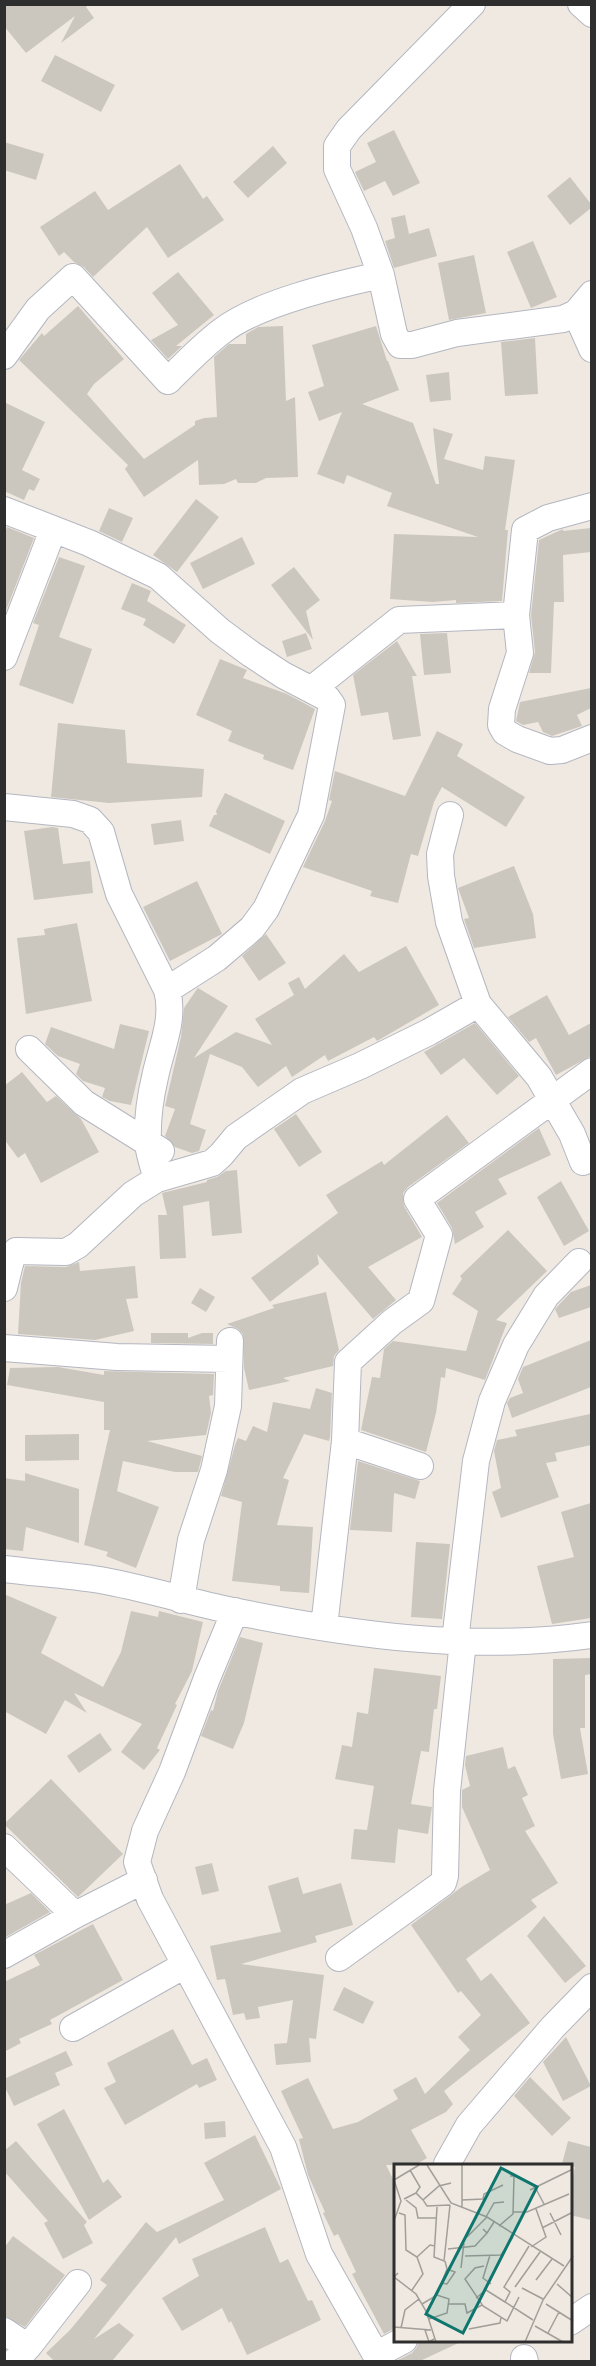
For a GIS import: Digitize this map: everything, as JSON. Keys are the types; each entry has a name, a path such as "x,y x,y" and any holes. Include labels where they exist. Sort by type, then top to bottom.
{"street":[{"path":"472,4 349,129 337,146 337,169 364,228 381,275 394,334 400,345 412,345 457,333 563,319 584,304 591,349"},
{"path":"581,4 591,14"},
{"path":"4,356 38,309 73,277 168,381 222,331 250,314 349,282 381,275"},
{"path":"591,506 548,519 525,530 516,615 520,653 502,709 501,725 505,732 517,740 550,751 562,750 591,738"},
{"path":"4,510 89,543 158,576 220,631 251,654 283,675 327,698 332,705 311,815 266,909 252,928 216,958 167,990"},
{"path":"4,657 53,530"},
{"path":"312,689 399,620 516,615"},
{"path":"4,807 73,814 90,820 101,832 119,894 167,990 171,1006 167,1031 155,1078 148,1144 133,1194"},
{"path":"450,815 440,854 441,876 449,922 478,1004 539,1077 572,1134 583,1162"},
{"path":"4,1288 12,1257 19,1249 51,1253 66,1252 78,1245 133,1194 157,1179 212,1163 236,1137 302,1091 429,1032 478,1004"},
{"path":"29,1049 84,1103 148,1144 193,1168"},
{"path":"324,1627 345,1441 348,1362 392,1322 421,1301 439,1235 417,1199 591,1071"},
{"path":"148,1144 157,1179"},
{"path":"339,1958 430,1893 443,1883 446,1876 447,1791 476,1461 492,1401 516,1345 546,1296 579,1262"},
{"path":"4,1348 117,1357 230,1350 228,1406 214,1470 191,1540 181,1600"},
{"path":"345,1441 420,1466"},
{"path":"4,1569 100,1580 235,1611 324,1627 415,1639 544,1642 591,1635"},
{"path":"235,1611 172,1772 145,1831 137,1862 150,1899 283,2147 319,2254 376,2355 400,2342"},
{"path":"4,1846 75,1915"},
{"path":"4,1955 144,1880"},
{"path":"73,2028 185,1965"},
{"path":"447,2164 475,2117 591,1987"},
{"path":"4,2331 21,2354 78,2283"},
{"path":"572,2321 591,2307"}],"building":[{"path":"4,4 89,4 86,7 94,18 61,43 75,16 26,53 4,26"},
{"path":"55,55 115,85 101,112 41,81"},
{"path":"394,130 420,183 393,196 385,181 364,191 355,172 376,162 367,143"},
{"path":"4,142 44,154 36,180 4,170"},
{"path":"273,146 287,163 248,198 233,182"},
{"path":"180,164 203,199 207,196 224,220 168,258 147,227 93,277 64,252 59,256 40,227 95,191 108,210"},
{"path":"570,177 591,204 591,208 570,225 547,196"},
{"path":"405,215 409,234 429,228 437,256 394,268 385,241 395,238 391,218"},
{"path":"533,241 557,297 531,308 507,252"},
{"path":"474,255 486,313 449,320 438,263"},
{"path":"178,272 214,315 176,346 182,346 168,359 151,340 178,325 152,293"},
{"path":"78,306 124,359 94,384 87,394 144,459 195,425 195,421 217,417 214,357 229,344 246,344 246,334 258,327 283,326 286,401 295,397 298,477 266,478 256,483 238,483 236,479 224,484 199,485 198,460 144,497 125,469 128,465 19,360 42,333 44,336"},
{"path":"376,326 399,390 362,404 413,423 436,484 439,484 433,428 453,434 444,459 483,470 485,456 515,460 505,530 508,530 502,601 456,603 456,600 433,602 390,599 394,534 478,537 387,506 392,493 347,475 344,484 317,474 342,412 319,421 308,392 324,386 312,345"},
{"path":"535,338 538,394 505,396 501,342"},
{"path":"449,372 451,400 430,402 426,375"},
{"path":"4,402 45,422 22,470 40,479 34,491 29,489 24,500 4,491"},
{"path":"196,499 219,517 177,572 153,555"},
{"path":"109,508 133,518 122,542 99,531"},
{"path":"7,527 34,538 5,613 4,536"},
{"path":"591,528 591,552 563,555 564,602 554,602 551,673 529,673 535,652 531,615 539,540 563,529 563,531"},
{"path":"242,537 255,564 203,589 190,563"},
{"path":"59,557 85,566 59,637 92,649 73,704 19,685 39,625 33,623"},
{"path":"294,567 320,600 306,611 313,640 271,585"},
{"path":"132,583 151,591 147,601 186,625 174,644 143,625 146,619 121,609"},
{"path":"306,633 312,649 287,657 282,641"},
{"path":"447,633 451,673 424,675 420,634"},
{"path":"397,641 417,676 412,676 421,736 393,740 388,712 361,716 353,675"},
{"path":"220,659 247,670 243,678 287,694 315,709 293,770 263,759 264,755 228,741 232,731 196,715"},
{"path":"591,688 591,708 577,715 582,726 552,736 543,732 538,722 523,725 516,721 520,702"},
{"path":"58,723 125,730 127,763 204,769 202,797 109,803 51,797"},
{"path":"437,731 463,744 457,756 525,797 506,827 442,787 434,802 418,856 411,854 398,903 370,896 372,891 303,867 332,801 329,800 335,771 405,796"},
{"path":"225,793 285,821 270,854 209,826 214,815 217,815 216,811"},
{"path":"181,820 184,841 154,845 151,824"},
{"path":"58,828 63,864 90,861 93,893 34,900 24,831"},
{"path":"514,866 533,914 536,938 474,948 464,919 469,918 458,888"},
{"path":"197,881 222,934 170,961 143,907"},
{"path":"77,923 92,1001 26,1014 17,938 45,935 44,929"},
{"path":"266,934 286,963 259,981 242,956"},
{"path":"406,946 439,1005 377,1041 374,1037 328,1061 325,1055 292,1077 286,1066 258,1087 242,1067 210,1054 190,1124 206,1130 199,1151 192,1153 175,1147 165,1136 175,1109 165,1106 181,1037 184,1008 198,988 228,1006 194,1058 236,1032 272,1045 255,1019 294,995 288,983 299,977 305,989 344,954 359,972"},
{"path":"547,995 569,1035 591,1023 591,1056 556,1075 536,1038 529,1042 508,1017"},
{"path":"475,1023 519,1076 497,1095 464,1058 441,1075 424,1052"},
{"path":"120,1024 149,1031 131,1105 102,1097 105,1088 83,1081 76,1074 80,1064 58,1056 45,1044 51,1027 114,1049"},
{"path":"22,1072 47,1102 56,1096 81,1119 99,1152 41,1183 25,1153 18,1158 4,1139 4,1086"},
{"path":"296,1114 322,1152 299,1167 274,1129"},
{"path":"447,1115 469,1143 403,1193 404,1206 422,1237 368,1267 396,1300 373,1319 317,1254 319,1264 270,1302 251,1278 338,1213 326,1195 382,1161 384,1165"},
{"path":"539,1128 551,1155 498,1179 507,1194 475,1212 484,1227 455,1244 452,1228 437,1203"},
{"path":"237,1170 242,1233 212,1236 209,1201 183,1206 186,1258 160,1259 158,1215 167,1215 162,1193 207,1182 226,1171"},
{"path":"561,1181 589,1231 564,1246 537,1197"},
{"path":"508,1230 547,1271 496,1320 507,1323 485,1380 446,1368 445,1378 441,1377 436,1413 426,1452 361,1430 372,1377 380,1378 384,1349 393,1341 466,1351 478,1311 452,1294 462,1279 460,1276"},
{"path":"79,1262 80,1271 135,1266 138,1298 126,1299 134,1331 95,1340 18,1334 21,1283 25,1266 66,1267"},
{"path":"591,1285 591,1307 559,1318 555,1309 571,1292"},
{"path":"200,1288 215,1297 206,1312 191,1303"},
{"path":"326,1292 339,1350 334,1356 333,1366 283,1378 290,1381 249,1390 244,1368 243,1334 227,1324 274,1308 272,1305"},
{"path":"151,1333 188,1333 188,1338 202,1333 213,1333 213,1344 151,1343"},
{"path":"591,1340 591,1387 512,1418 507,1403 510,1398 523,1393 518,1379 523,1367"},
{"path":"58,1367 104,1375 104,1371 214,1374 213,1395 209,1396 211,1413 206,1435 147,1441 202,1456 198,1472 175,1472 123,1461 117,1491 159,1507 136,1568 106,1556 108,1552 84,1545 110,1430 104,1430 104,1402 7,1385 10,1368"},
{"path":"316,1388 332,1393 329,1441 304,1434 283,1478 289,1480 277,1525 313,1527 309,1593 280,1591 280,1586 232,1581 242,1502 221,1496 238,1438 246,1441 253,1426 267,1432 273,1402 310,1409"},
{"path":"590,1414 591,1445 555,1453 557,1461 546,1463 559,1497 501,1518 492,1492 501,1488 494,1451 497,1440 517,1436 515,1430"},
{"path":"79,1434 79,1460 25,1461 25,1435"},
{"path":"358,1461 420,1481 415,1499 394,1493 392,1532 350,1530"},
{"path":"25,1473 79,1489 79,1543 26,1527 23,1551 4,1549 4,1478 25,1481"},
{"path":"591,1503 591,1618 552,1624 537,1566 574,1557 561,1512"},
{"path":"416,1542 450,1544 442,1619 411,1617"},
{"path":"4,1594 57,1617 41,1653 103,1687 121,1652 131,1611 158,1617 159,1611 203,1622 192,1671 175,1704 177,1705 157,1748 160,1750 144,1770 121,1752 142,1724 74,1693 87,1713 65,1700 46,1734 4,1711"},
{"path":"240,1637 263,1643 244,1723 233,1749 201,1736 211,1710 213,1711 218,1691"},
{"path":"591,1658 591,1674 585,1675 585,1728 580,1728 588,1774 561,1779 553,1734 553,1659"},
{"path":"374,1668 441,1676 429,1752 421,1751 411,1804 432,1807 428,1834 398,1829 395,1863 351,1859 354,1829 367,1830 374,1786 335,1779 342,1745 352,1747 357,1712 368,1714"},
{"path":"100,1733 112,1750 79,1773 67,1756"},
{"path":"503,1747 508,1769 515,1766 528,1795 522,1798 535,1826 525,1831 558,1883 531,1900 537,1907 466,1959 481,1981 491,1973 530,2023 444,2091 453,2104 446,2112 411,2130 427,2158 417,2164 386,2165 394,2181 394,2329 384,2334 352,2274 356,2272 338,2234 334,2236 323,2213 325,2212 308,2175 299,2139 303,2138 281,2091 308,2078 333,2129 358,2122 398,2099 393,2090 416,2077 425,2094 470,2050 458,2037 481,2015 461,1991 458,1993 411,1925 463,1886 490,1870 462,1807 462,1790 470,1786 465,1765 466,1756"},
{"path":"51,1779 123,1854 78,1897 4,1824"},
{"path":"212,1863 219,1891 202,1895 195,1867"},
{"path":"298,1877 303,1894 341,1883 353,1925 315,1936 317,1942 241,1964 324,1975 316,2039 309,2038 311,2062 276,2065 274,2044 287,2043 293,2000 258,2007 260,2018 246,2020 244,2013 233,2015 225,1979 217,1980 210,1946 281,1932 268,1886"},
{"path":"31,1893 50,1912 4,1938 4,1905"},
{"path":"544,1916 586,1966 565,1983 527,1936"},
{"path":"93,1924 123,1980 50,2020 52,2024 19,2039 21,2043 4,2052 4,1982 40,1965 34,1955"},
{"path":"344,1987 374,2002 363,2024 333,2010"},
{"path":"173,2029 192,2065 207,2058 217,2080 199,2088 197,2084 125,2125 104,2088 116,2082 107,2063"},
{"path":"566,2037 591,2086 563,2101 543,2062"},
{"path":"66,2051 73,2065 55,2073 60,2085 14,2106 4,2085 4,2079"},
{"path":"530,2077 571,2118 552,2136 514,2096"},
{"path":"64,2109 103,2183 108,2179 122,2197 89,2220 37,2124"},
{"path":"225,2121 226,2137 205,2139 204,2123"},
{"path":"255,2135 281,2189 179,2244 176,2237 94,2339 119,2323 134,2335 112,2361 54,2361 46,2353 70,2330 107,2285 100,2280 146,2222 157,2232 224,2200 204,2163"},
{"path":"16,2141 87,2222 84,2225 93,2243 63,2259 44,2223 48,2221 4,2171 4,2151"},
{"path":"568,2141 591,2147 591,2220 572,2215 572,2180 575,2167 572,2164 562,2164"},
{"path":"265,2227 280,2263 288,2259 308,2301 312,2300 321,2320 247,2355 231,2321 229,2323 222,2308 182,2331 162,2298 199,2276 192,2259"},
{"path":"13,2236 65,2275 25,2327 4,2316 4,2248"},
{"path":"418,2342 461,2342 420,2361 396,2361 412,2353"}]}
